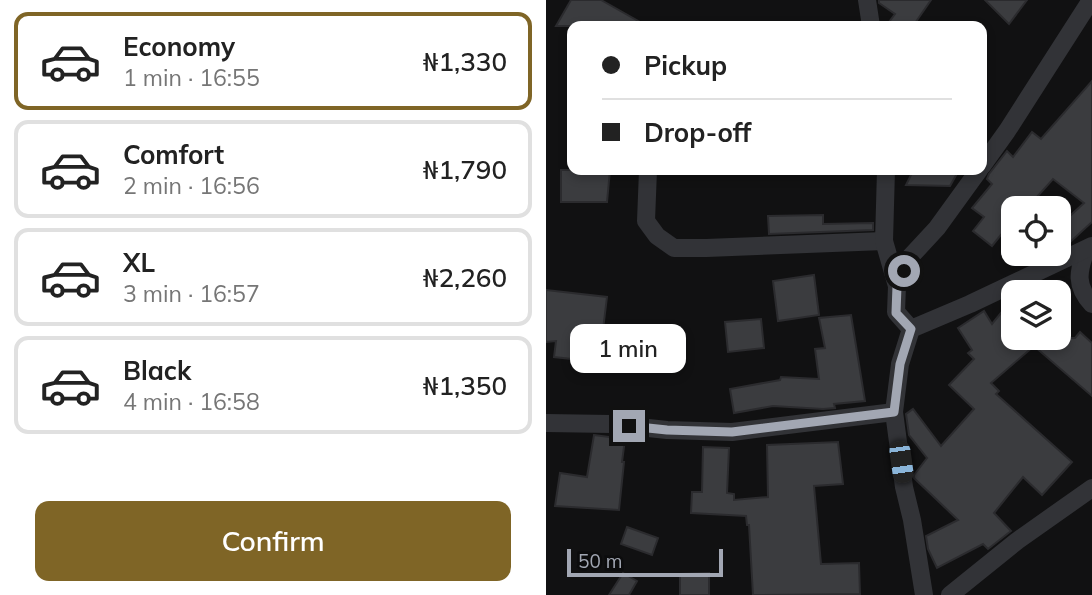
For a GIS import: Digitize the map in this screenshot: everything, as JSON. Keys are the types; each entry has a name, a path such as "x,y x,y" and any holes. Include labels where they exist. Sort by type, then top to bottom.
{"street":[{"path":"867,0 871,21"},
{"path":"987,158 1091,0"},
{"path":"648,175 646,221 657,236 674,248 884,242"},
{"path":"886,175 884,242 897,286 896,313 911,329"},
{"path":"897,286 911,256 937,228 975,175"},
{"path":"1089,248 1079,270 1080,284 1092,304"},
{"path":"925,595 904,487 894,412 900,364 911,329 1089,248"},
{"path":"546,424 611,424 667,430 732,432 894,412"},
{"path":"950,595 1017,541 1092,488"}],"building":[{"path":"571,0 601,0 638,21 567,21 567,26 556,26"},
{"path":"879,0 931,0 916,21 890,21 895,14 879,3"},
{"path":"985,0 1027,0 1009,24"},
{"path":"1092,81 1092,222 1071,241 1071,215 1084,203 1053,179 1038,196 1001,196 1001,235 992,246 973,231 984,217 972,208 992,184 987,179 989,174 1007,151 1013,157 1032,132 1041,139"},
{"path":"561,170 567,170 567,175 610,175 607,202 561,202"},
{"path":"911,175 956,175 950,186 906,185"},
{"path":"823,215 823,224 873,223 873,230 769,234 768,216"},
{"path":"814,275 819,315 778,321 773,281"},
{"path":"546,290 607,297 599,362 554,357 556,341 546,342"},
{"path":"984,311 992,324 1001,313 1001,350 1029,350 991,383 999,391 996,394 1072,462 1042,495 1023,477 994,513 1011,531 988,549 983,544 937,568 928,549 926,536 958,520 914,478 927,458 909,435 906,414 913,409 941,446 974,409 949,385 974,359 968,353 972,350 958,328"},
{"path":"851,315 865,401 834,404 835,408 773,406 734,413 730,389 780,380 781,377 819,379 815,349 825,348 819,318"},
{"path":"761,319 764,348 728,352 725,322"},
{"path":"1080,332 1092,343 1092,396 1039,350 1071,350 1071,338 1075,338"},
{"path":"594,435 625,439 619,510 555,506 560,473 587,477"},
{"path":"838,442 843,484 814,486 821,564 859,563 860,594 753,595 749,525 746,516 691,513 692,492 702,492 703,447 729,448 727,493 734,494 734,500 768,497 767,445"},
{"path":"627,527 658,538 652,555 621,544"},
{"path":"623,573 637,581 629,595 609,595"},
{"path":"709,573 709,595 680,595 680,574"}],"route":[{"path":"629,426 732,432 894,412 900,364 911,329 896,313 897,286 904,271"}]}
